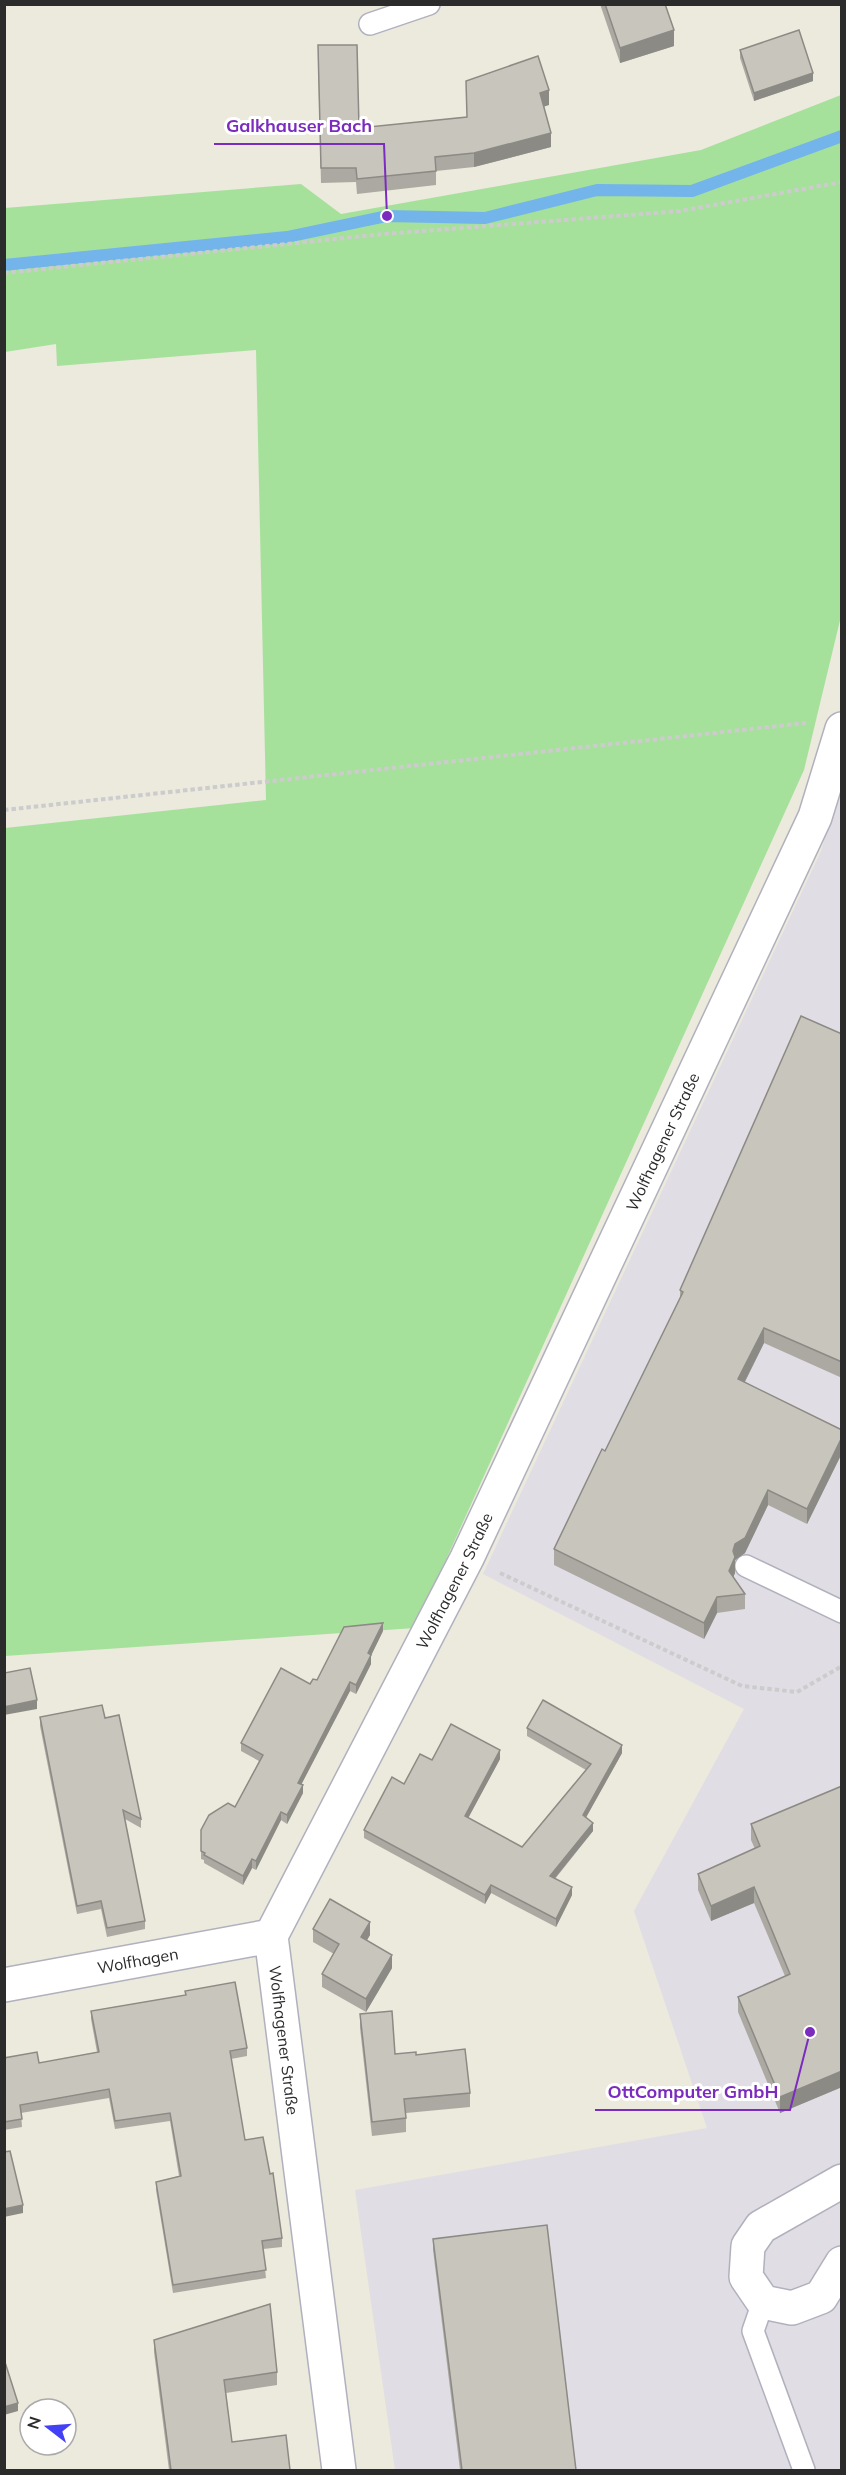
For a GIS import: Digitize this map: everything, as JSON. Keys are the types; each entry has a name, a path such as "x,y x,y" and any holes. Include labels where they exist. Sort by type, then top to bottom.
{"street":[{"name":"Wolfhagener Straße","path":"339,2470 271,1936 467,1557 815,817 841,731"},
{"name":"Wolfhagen","path":"4,1984 271,1936"},
{"path":"841,2264 821,2297 792,2308 763,2302 746,2277 748,2246 761,2227 842,2181"}],"lane":[{"path":"370,24 429,4"},
{"path":"746,1566 842,1612"},
{"path":"763,2302 753,2331 804,2470"}],"path":[{"path":"4,273 384,234 680,211 842,182"},
{"path":"4,810 807,723 841,731"},
{"path":"467,1557 742,1686 797,1692 842,1666"}],"shaded area":[{"path":"841,782 841,2470 395,2470 355,2190 707,2128 634,1911 744,1709 483,1574 821,851"}],"green space":[{"path":"841,95 842,612 804,770 415,1628 5,1656 5,828 266,800 256,350 57,366 56,344 5,352 5,208 301,184 341,214 701,150"}],"building":[{"path":"605,4 665,4 674,30 620,48"},
{"path":"799,30 813,73 754,93 740,50"},
{"path":"318,45 357,45 359,128 467,117 466,81 538,56 549,90 540,93 551,133 474,153 435,157 436,171 357,179 356,168 321,168"},
{"path":"801,1016 842,1034 842,1362 764,1328 738,1379 842,1430 842,1437 807,1509 768,1490 745,1538 735,1544 733,1551 735,1557 729,1571 745,1594 717,1597 704,1623 554,1549 602,1449 605,1451 683,1292 680,1290"},
{"path":"383,1623 356,1685 350,1682 298,1783 303,1785 287,1815 281,1812 256,1861 252,1859 243,1876 204,1855 205,1853 201,1851 201,1830 209,1815 228,1803 235,1807 263,1755 241,1743 281,1668 310,1684 313,1679 317,1680 344,1627"},
{"path":"30,1668 37,1700 4,1707 4,1673"},
{"path":"543,1700 622,1745 583,1815 593,1823 550,1876 572,1887 556,1919 491,1885 485,1895 364,1830 392,1777 404,1784 420,1754 432,1760 451,1724 500,1750 465,1816 522,1847 591,1764 527,1728"},
{"path":"102,1705 105,1718 119,1715 141,1819 123,1810 145,1921 107,1928 101,1901 77,1906 40,1717"},
{"path":"842,1786 842,2071 780,2097 738,1997 790,1974 754,1887 711,1906 698,1874 760,1846 751,1824"},
{"path":"330,1899 370,1922 361,1937 392,1955 366,1999 322,1974 339,1944 313,1929"},
{"path":"235,1982 247,2048 230,2051 245,2140 263,2137 270,2174 273,2173 282,2238 262,2241 266,2270 173,2285 156,2182 181,2176 170,2113 115,2121 109,2089 20,2105 22,2119 4,2122 4,2058 37,2052 39,2063 99,2052 91,2011 186,1995 185,1991"},
{"path":"392,2011 395,2054 416,2052 416,2055 465,2049 470,2093 404,2099 406,2118 372,2122 360,2014"},
{"path":"10,2151 23,2205 4,2209 4,2152"},
{"path":"547,2225 576,2470 462,2470 433,2239"},
{"path":"270,2304 277,2372 224,2380 232,2442 286,2435 290,2470 171,2470 154,2340"},
{"path":"4,2359 18,2403 4,2407"}],"waterway":[{"path":"4,265 287,237 387,216 485,218 597,190 692,191 842,136"}],"place":[{"name":"Galkhauser Bach","path":"387,216"},
{"name":"OttComputer GmbH","path":"810,2032"}]}
